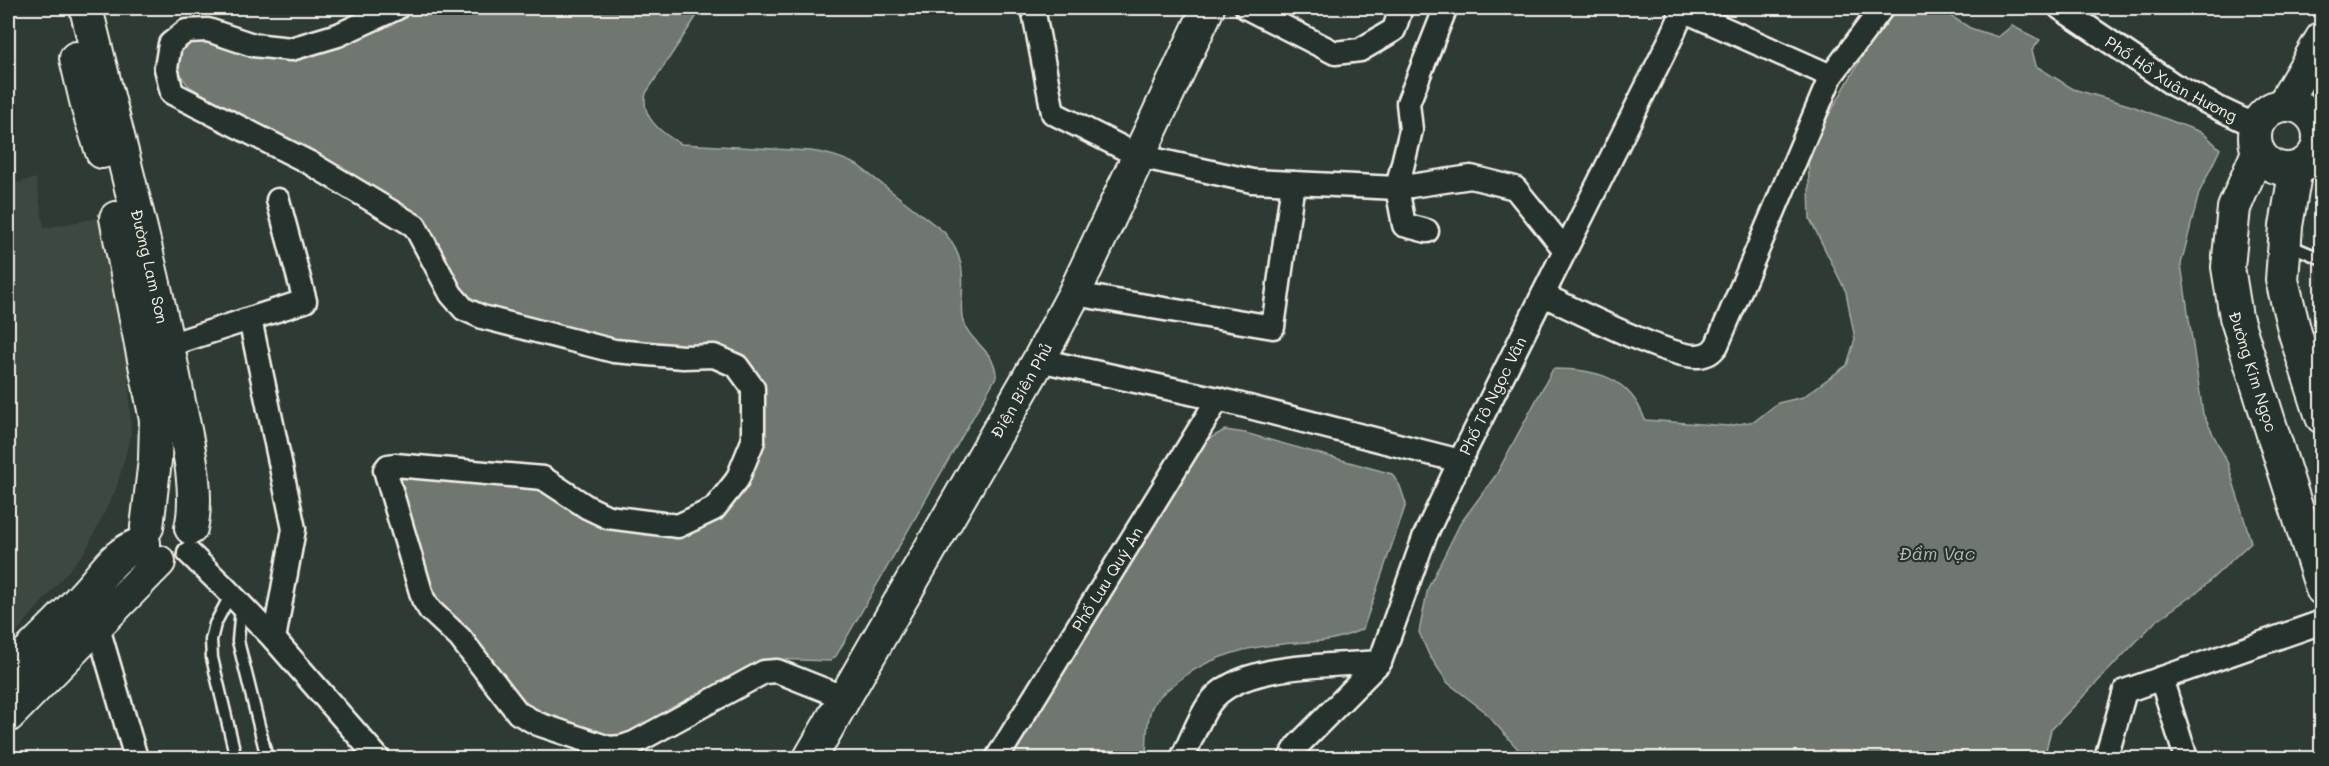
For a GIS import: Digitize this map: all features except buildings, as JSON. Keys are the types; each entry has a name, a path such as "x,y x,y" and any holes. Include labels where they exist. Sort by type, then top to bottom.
{"main road":[{"name":"Đường Lam Sơn","path":"65,8 88,109 104,158 156,420 150,544"},
{"name":"Đường Lam Sơn","path":"86,8 169,345 188,449 195,512 190,541"},
{"name":"Điện Biên Phủ","path":"810,759 1039,360 1074,294 1208,8"},
{"path":"2283,105 2303,110 2319,119 2319,139 2315,153 2309,161 2296,168 2277,168 2264,160 2257,139 2267,112 2283,105 2322,38"},
{"name":"Đường Kim Ngọc","path":"2257,139 2234,208 2228,267 2236,317 2310,514 2322,589"},
{"path":"2296,168 2284,243 2282,280 2295,333 2319,400"},
{"path":"8,672 87,593 113,560 129,548 150,544 175,563 190,541 186,521 170,514 153,519 150,544 97,624 8,716"}],"street":[{"path":"397,8 338,35 291,49 253,45 208,30 186,31 170,44 166,68 172,93 310,163 415,226 451,294 464,309 482,317 614,351 683,357 714,356 737,366 753,388 753,441 737,480 714,509 678,526 608,517 587,507 543,478 388,466 385,470 423,599 430,610 460,638 518,713 538,724 609,748 634,743 764,672 777,671 845,698"},
{"path":"1033,8 1053,113 1139,156 1252,180 1293,183 1397,189 1471,177 1515,188 1565,250"},
{"path":"1247,8 1335,53 1360,50 1394,30 1401,8"},
{"path":"1682,8 1831,76"},
{"name":"Phố Tô Ngọc Vân","path":"1039,360 1218,399 1460,461 1672,36 1682,8"},
{"path":"1543,295 1658,346 1691,356 1712,352 1717,345 1831,76 1882,8"},
{"name":"Phố Hồ Xuân Hương","path":"2060,8 2174,85 2222,110 2257,139"},
{"path":"1427,231 1404,225 1397,189 1411,130 1408,103 1444,12"},
{"path":"1074,294 1273,327 1293,183"},
{"path":"169,345 305,301 278,200"},
{"path":"250,319 294,529 274,639"},
{"name":"Phố Lưu Quý An","path":"997,759 1218,399"},
{"path":"1290,759 1298,745 1380,662 1424,538 1460,461"},
{"path":"190,541 236,600 274,639 378,759"},
{"path":"2106,759 2125,691 2322,622"},
{"path":"97,624 136,759"},
{"path":"1182,759 1209,703 1227,686 1265,671 1380,662"},
{"path":"2161,678 2186,759"}],"lane":[{"path":"2284,243 2322,259"},
{"path":"236,600 215,624 211,640 212,658 236,759"},
{"path":"236,600 238,641 267,759"}],"shaded area":[{"path":"36,178 44,228 98,218 128,368 131,435 116,489 86,550 9,641 8,185"}],"water":[{"path":"412,8 702,8 646,93 646,110 649,117 666,135 681,144 811,151 840,158 857,165 944,232 955,247 962,271 963,321 971,336 988,354 995,368 996,377 836,656 830,661 770,659 629,734 610,737 529,709 508,689 476,638 429,591 398,479 402,476 531,484 675,531 746,471 746,363 628,344 489,313 461,296 420,223 402,205 377,189 190,87 179,67 180,43 205,37 277,60 299,58"},
{"name":"Đầm Vạc","path":"1900,8 1938,8 1970,28 1998,37 2012,26 2040,40 2032,50 2036,66 2073,89 2132,106 2203,133 2220,149 2199,193 2181,264 2203,414 2228,464 2251,542 2200,590 2156,621 2051,730 2044,758 1526,758 1483,710 1448,683 1429,655 1419,632 1428,588 1460,524 1496,475 1553,369 1583,371 1610,378 1630,394 1639,405 1645,420 1728,426 1755,421 1778,403 1803,397 1847,365 1855,339 1846,292 1810,219 1808,152 1875,34"},
{"path":"1225,430 1245,433 1392,474 1400,486 1406,504 1363,629 1332,639 1239,651 1198,668 1166,691 1153,704 1148,724 1146,758 1002,758 1194,454 1208,439"}]}
